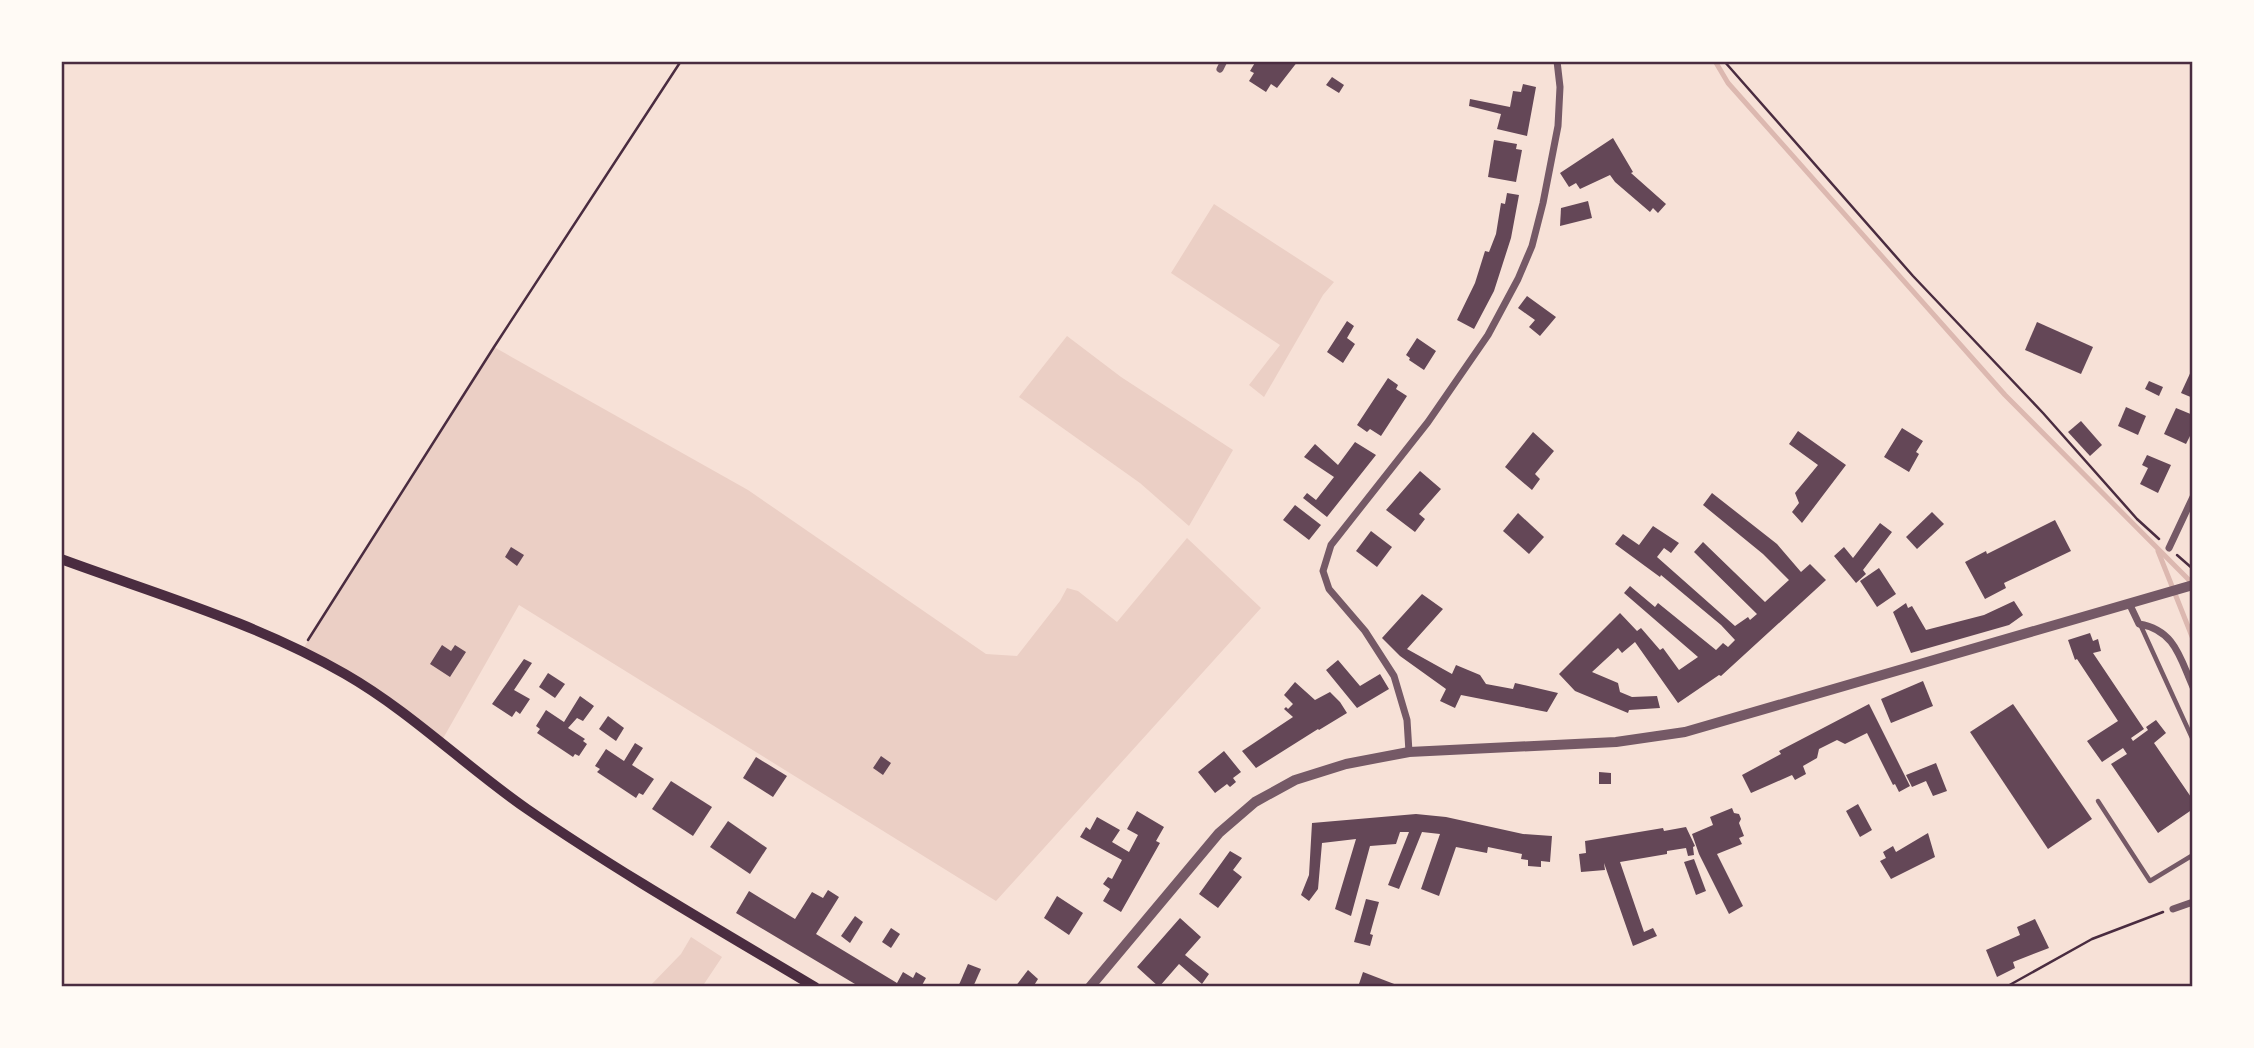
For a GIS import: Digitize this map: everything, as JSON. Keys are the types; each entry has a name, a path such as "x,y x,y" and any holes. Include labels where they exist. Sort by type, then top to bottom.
{"main road":[{"path":"61,559 238,624 343,673 405,713 525,807 674,903 815,987"}],"street":[{"path":"1409,752 1407,720 1395,676 1365,631 1329,589 1324,571 1331,545 1428,422 1488,335 1518,279 1532,246 1543,204 1558,126 1560,86 1557,61"},
{"path":"2169,548 2193,497"},
{"path":"1090,987 1227,825 1255,802 1295,780 1373,758 1409,752 1616,743 1685,732 2193,585"},
{"path":"2134,602 2139,624 2151,626 2169,638 2193,687"},
{"path":"2173,909 2193,902"}],"lane":[{"path":"2139,624 2193,740"},
{"path":"2098,801 2150,881 2193,855"}],"path":[{"path":"301,652 681,61"},
{"path":"1724,61 1913,276 2043,413 2137,519 2193,569"},
{"path":"2006,987 2092,939 2173,909"}],"shaded area":[{"path":"1214,204 1334,282 1323,295 1264,397 1249,385 1280,345 1171,273"},
{"path":"1067,336 1121,377 1233,450 1189,526 1140,483 1019,397"},
{"path":"494,347 748,490 986,654 1017,656 1067,588 1078,591 1117,622 1187,538 1261,608 996,901 519,605 441,742 405,713 301,652"},
{"path":"691,937 722,957 702,987 649,987 681,954"}],"building":[{"path":"1256,61 1298,61 1277,88 1271,84 1266,92 1249,81 1254,73 1250,71"},
{"path":"1332,77 1344,85 1339,93 1326,85"},
{"path":"1523,84 1536,87 1527,136 1497,129 1501,114 1469,106 1470,99 1510,107 1513,91 1521,92"},
{"path":"1613,138 1633,172 1631,173 1666,204 1658,213 1653,208 1650,212 1610,175 1580,189 1576,183 1569,187 1560,173"},
{"path":"1494,140 1517,144 1516,149 1522,150 1516,182 1488,177"},
{"path":"1507,193 1519,195 1511,238 1494,291 1474,329 1457,320 1475,283 1485,251 1489,252 1496,234 1501,203 1505,204"},
{"path":"1588,201 1592,218 1560,226 1561,208"},
{"path":"1527,296 1556,317 1540,336 1529,327 1535,320 1518,308"},
{"path":"1347,321 1354,326 1347,338 1355,344 1343,363 1327,352"},
{"path":"2037,322 2093,347 2081,374 2025,350"},
{"path":"1417,338 1436,351 1424,370 1406,355"},
{"path":"2193,367 2193,398 2181,393"},
{"path":"1388,378 1398,385 1396,389 1407,396 1381,436 1370,429 1367,432 1357,425"},
{"path":"2149,381 2163,387 2159,396 2145,389"},
{"path":"2126,407 2146,416 2138,435 2118,426"},
{"path":"2176,408 2193,415 2193,430 2186,444 2164,434"},
{"path":"2081,421 2102,445 2090,456 2068,432"},
{"path":"1902,428 1923,441 1909,472 1884,457"},
{"path":"1798,431 1846,465 1802,523 1792,512 1799,503 1795,493 1818,465 1789,444"},
{"path":"1533,432 1554,451 1535,474 1540,479 1532,490 1505,467"},
{"path":"1355,442 1376,455 1327,517 1303,498 1307,493 1316,500 1334,477 1304,457 1315,444 1338,465"},
{"path":"2147,455 2171,465 2158,493 2140,484 2148,468 2142,465"},
{"path":"1420,471 1441,489 1419,514 1425,519 1415,532 1386,510"},
{"path":"1712,493 1777,544 1801,572 1810,564 1826,580 1721,676 1678,703 1635,642 1622,653 1618,648 1592,672 1618,683 1620,692 1632,697 1657,696 1660,708 1629,710 1628,713 1575,691 1559,674 1620,613 1637,631 1641,628 1660,650 1663,648 1679,670 1698,657 1624,593 1630,586 1655,607 1658,603 1716,650 1723,643 1728,647 1735,640 1661,575 1660,577 1615,544 1623,534 1639,545 1653,526 1679,543 1671,553 1664,548 1657,557 1735,626 1757,614 1694,552 1703,542 1765,602 1789,580 1763,554 1703,505"},
{"path":"1295,505 1321,525 1309,540 1283,520"},
{"path":"1932,512 1944,524 1917,549 1906,537"},
{"path":"1518,513 1544,537 1529,554 1503,531"},
{"path":"2055,520 2071,551 2004,583 2006,588 1985,599 1965,562"},
{"path":"1880,523 1892,532 1863,570 1866,574 1856,583 1834,556 1844,547 1853,558"},
{"path":"1371,531 1392,547 1377,567 1356,551"},
{"path":"511,547 524,555 517,566 505,557"},
{"path":"1879,568 1896,594 1877,607 1860,581"},
{"path":"1422,594 1443,609 1407,649 1452,674 1456,665 1480,675 1486,684 1513,689 1515,683 1558,693 1547,712 1461,695 1455,708 1440,701 1446,689 1400,656 1382,638"},
{"path":"2014,601 2023,615 2009,625 1911,653 1893,612 1906,603 1908,608 1912,606 1926,630 1984,615"},
{"path":"2090,633 2093,641 2098,639 2101,651 2093,653 2144,729 2131,738 2133,741 2156,720 2166,733 2154,743 2193,800 2193,809 2158,833 2111,764 2127,754 2123,748 2102,762 2087,741 2118,721 2077,659 2075,660 2068,640"},
{"path":"442,645 451,651 455,645 466,652 450,677 430,664"},
{"path":"524,659 532,663 514,690 530,699 520,714 516,711 512,717 492,704"},
{"path":"1338,660 1360,686 1380,674 1389,689 1357,708 1326,670"},
{"path":"548,673 565,684 555,698 539,687"},
{"path":"1923,681 1933,706 1891,723 1881,699"},
{"path":"1295,682 1315,700 1330,692 1347,713 1256,768 1242,751 1293,717 1284,709 1293,704 1284,695"},
{"path":"580,696 594,706 583,721 577,718 568,728 585,739 583,741 587,744 579,756 575,754 573,757 537,733 540,729 536,726 546,710 564,722"},
{"path":"1869,704 1910,786 1899,792 1895,784 1893,785 1867,733 1845,744 1837,740 1819,749 1817,758 1803,766 1806,774 1795,780 1792,775 1751,793 1742,775 1781,754 1779,751"},
{"path":"2013,704 2092,819 2048,849 1970,732"},
{"path":"608,716 624,728 616,741 599,729"},
{"path":"635,743 643,748 632,765 654,779 643,795 639,793 636,798 597,772 600,769 595,766 606,749 624,761"},
{"path":"1224,751 1241,772 1233,778 1236,782 1230,787 1227,784 1215,793 1198,772"},
{"path":"881,756 891,763 883,775 873,768"},
{"path":"756,757 787,776 773,797 743,778"},
{"path":"1936,763 1947,791 1933,796 1926,781 1912,787 1906,775"},
{"path":"1599,772 1611,773 1611,784 1599,784"},
{"path":"671,781 712,807 693,836 652,809"},
{"path":"1858,804 1872,830 1860,837 1846,811"},
{"path":"1732,808 1741,819 1739,823 1744,836 1739,838 1742,844 1717,854 1743,906 1729,914 1692,834 1713,825 1710,817"},
{"path":"1137,811 1164,827 1156,841 1160,843 1121,912 1103,901 1110,889 1103,884 1108,877 1112,879 1122,860 1080,837 1086,827 1090,830 1097,817 1120,830 1112,842 1129,852 1138,835 1127,829"},
{"path":"1416,814 1446,817 1523,834 1552,836 1550,862 1541,861 1541,867 1528,866 1528,860 1521,859 1522,854 1488,847 1487,853 1456,847 1439,896 1421,889 1440,834 1422,832 1399,889 1388,885 1409,832 1400,832 1396,844 1370,846 1351,916 1335,909 1356,839 1322,843 1318,889 1309,901 1301,895 1309,875 1312,823"},
{"path":"728,821 767,848 750,874 710,847"},
{"path":"1686,827 1695,846 1694,855 1688,856 1686,848 1620,862 1644,932 1653,928 1657,936 1633,946 1604,863 1605,870 1581,872 1579,854 1586,853 1585,841 1663,828 1664,831"},
{"path":"1928,833 1935,857 1891,879 1880,861 1886,858 1883,852 1893,846 1896,852"},
{"path":"1230,851 1242,858 1233,870 1242,877 1218,908 1199,894"},
{"path":"1694,859 1706,891 1696,895 1684,862"},
{"path":"828,890 839,897 816,934 897,983 903,972 913,978 916,972 926,978 921,987 860,987 736,913 749,891 795,919 812,892 823,898"},
{"path":"1057,896 1083,913 1069,935 1044,918"},
{"path":"1366,899 1379,902 1370,934 1373,935 1370,946 1354,942"},
{"path":"855,916 863,922 850,943 841,936"},
{"path":"1180,918 1201,937 1185,955 1209,974 1202,984 1179,964 1159,987 1137,967"},
{"path":"2035,919 2049,948 2013,962 2015,968 1997,977 1986,950 2020,935 2017,927"},
{"path":"891,928 900,934 891,948 882,942"},
{"path":"968,964 981,969 973,987 958,987"},
{"path":"1028,970 1038,979 1033,987 1015,987"},
{"path":"1363,972 1402,987 1358,987"}],"waterway":[{"path":"1715,61 1728,83 2005,395 2193,584"},
{"path":"2158,551 2193,639"}]}
